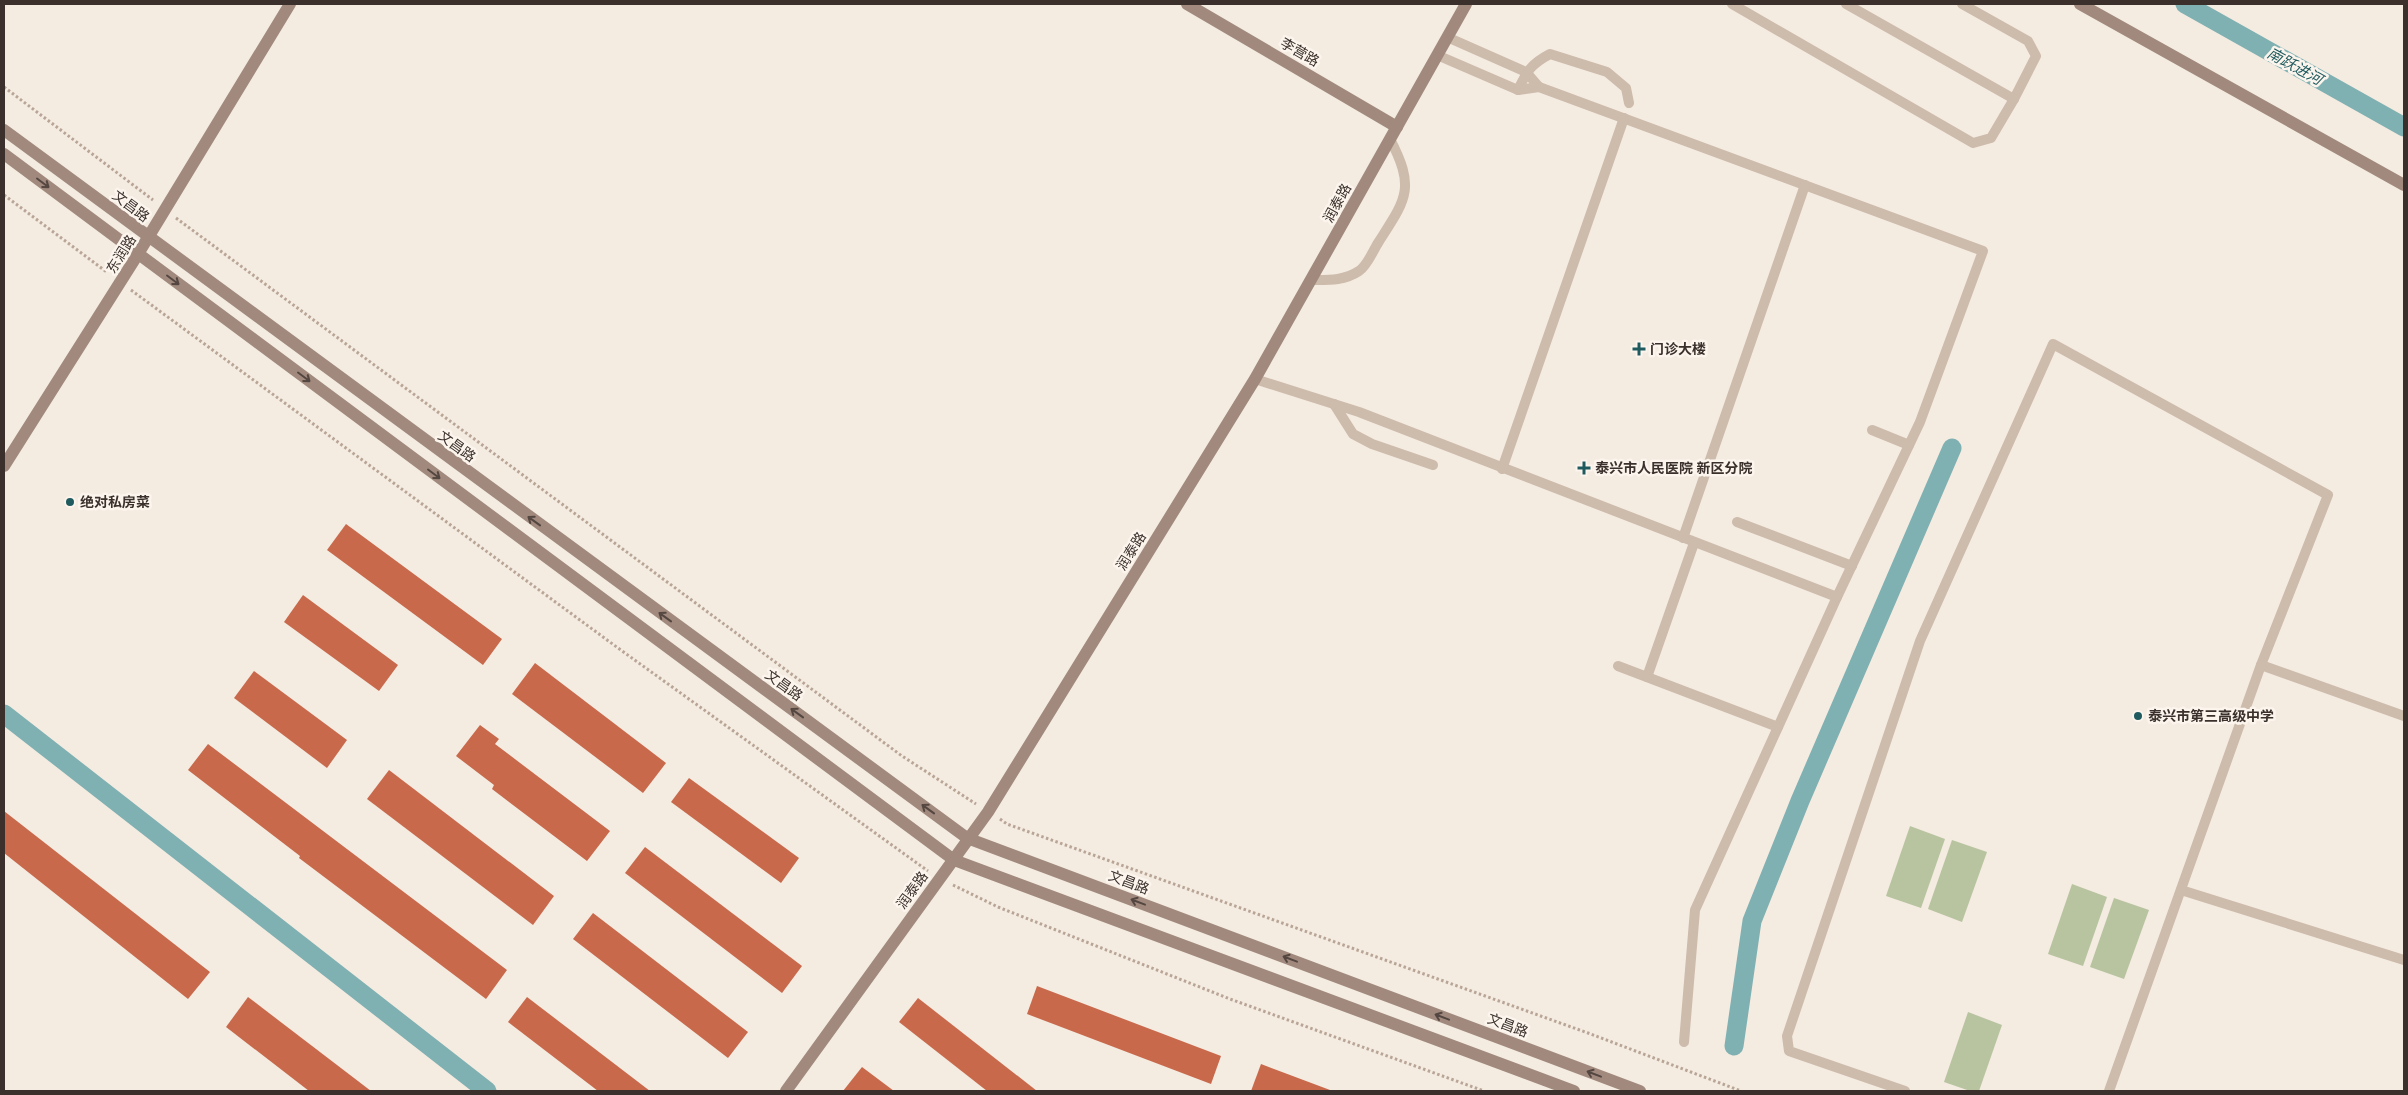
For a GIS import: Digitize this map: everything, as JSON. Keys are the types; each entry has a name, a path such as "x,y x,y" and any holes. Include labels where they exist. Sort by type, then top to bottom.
{"main road":[{"name":"东润路","path":"4,466 166,210 290,4"},
{"name":"李营路","path":"1187,4 1397,127"},
{"name":"润泰路","path":"786,1091 954,860 967,838 988,812 1255,380 1466,4"},
{"path":"2080,4 2404,185"},
{"name":"文昌路","path":"4,130 148,238 967,838 1640,1091"},
{"path":"4,154 954,860 1574,1091"}],"lane":[{"path":"1732,4 1972,143 1991,138 2036,56 2028,41 1962,4"},
{"path":"1846,4 2014,99"},
{"path":"1447,37 1526,72 1539,87"},
{"path":"1518,90 1526,72 1536,61 1550,54 1607,72 1626,88 1629,103"},
{"path":"1437,55 1518,90 1539,87 1983,251 1920,422 1837,597 1694,910 1684,1042"},
{"path":"1502,469 1624,118"},
{"path":"1311,280 1336,280 1360,271 1398,211 1406,191 1404,165 1390,139"},
{"path":"1683,538 1805,185"},
{"path":"1905,1091 1788,1051 1787,1036 1920,641 2053,344 2328,495 2261,665 2109,1091"},
{"path":"1255,380 1359,412 1502,469 1837,597"},
{"path":"1334,404 1353,434 1372,444 1433,465"},
{"path":"1872,430 1909,445"},
{"path":"1737,522 1852,566"},
{"path":"1647,677 1694,542"},
{"path":"2261,665 2404,716"},
{"path":"1618,666 1778,727"},
{"path":"2181,890 2404,960"}],"path":[{"path":"4,87 166,210 902,756 1007,824 1588,1033 1740,1091"}],"green space":[{"path":"1910,826 1945,839 1921,908 1886,896"},
{"path":"1952,840 1987,852 1962,922 1928,909"},
{"path":"2072,884 2107,897 2083,966 2048,954"},
{"path":"2114,898 2149,910 2124,979 2090,967"},
{"path":"1968,1012 2002,1025 1979,1091 1970,1091 1944,1082"}],"building":[{"path":"346,524 502,639 483,665 327,550"},
{"path":"303,595 398,665 379,691 284,622"},
{"path":"535,663 666,763 643,793 512,694"},
{"path":"254,671 347,740 327,768 234,698"},
{"path":"480,725 499,739 495,744 610,831 587,861 492,789 494,785 456,756"},
{"path":"208,744 507,970 486,999 299,858 300,856 188,770"},
{"path":"389,770 554,896 533,925 367,799"},
{"path":"689,778 799,858 781,883 671,802"},
{"path":"4,811 210,972 188,999 4,853"},
{"path":"645,847 802,966 782,993 625,873"},
{"path":"593,913 748,1032 728,1058 573,939"},
{"path":"1037,986 1221,1056 1211,1084 1027,1014"},
{"path":"248,997 371,1091 309,1091 226,1027"},
{"path":"527,997 650,1091 598,1091 508,1022"},
{"path":"918,998 1037,1091 987,1091 899,1022"},
{"path":"1261,1064 1330,1090 1330,1091 1251,1091"},
{"path":"862,1067 894,1091 843,1091"}],"waterway":[{"name":"南跃进河","path":"2185,4 2404,127"},
{"path":"1734,1046 1752,921 1800,801 1952,448"},
{"path":"4,714 487,1091"}],"place":[{"name":"门诊大楼","path":"1639,349"},
{"name":"泰兴市人民医院 新区分院","path":"1584,468"},
{"name":"绝对私房菜","path":"70,502"},
{"name":"泰兴市第三高级中学","path":"2138,716"}]}
